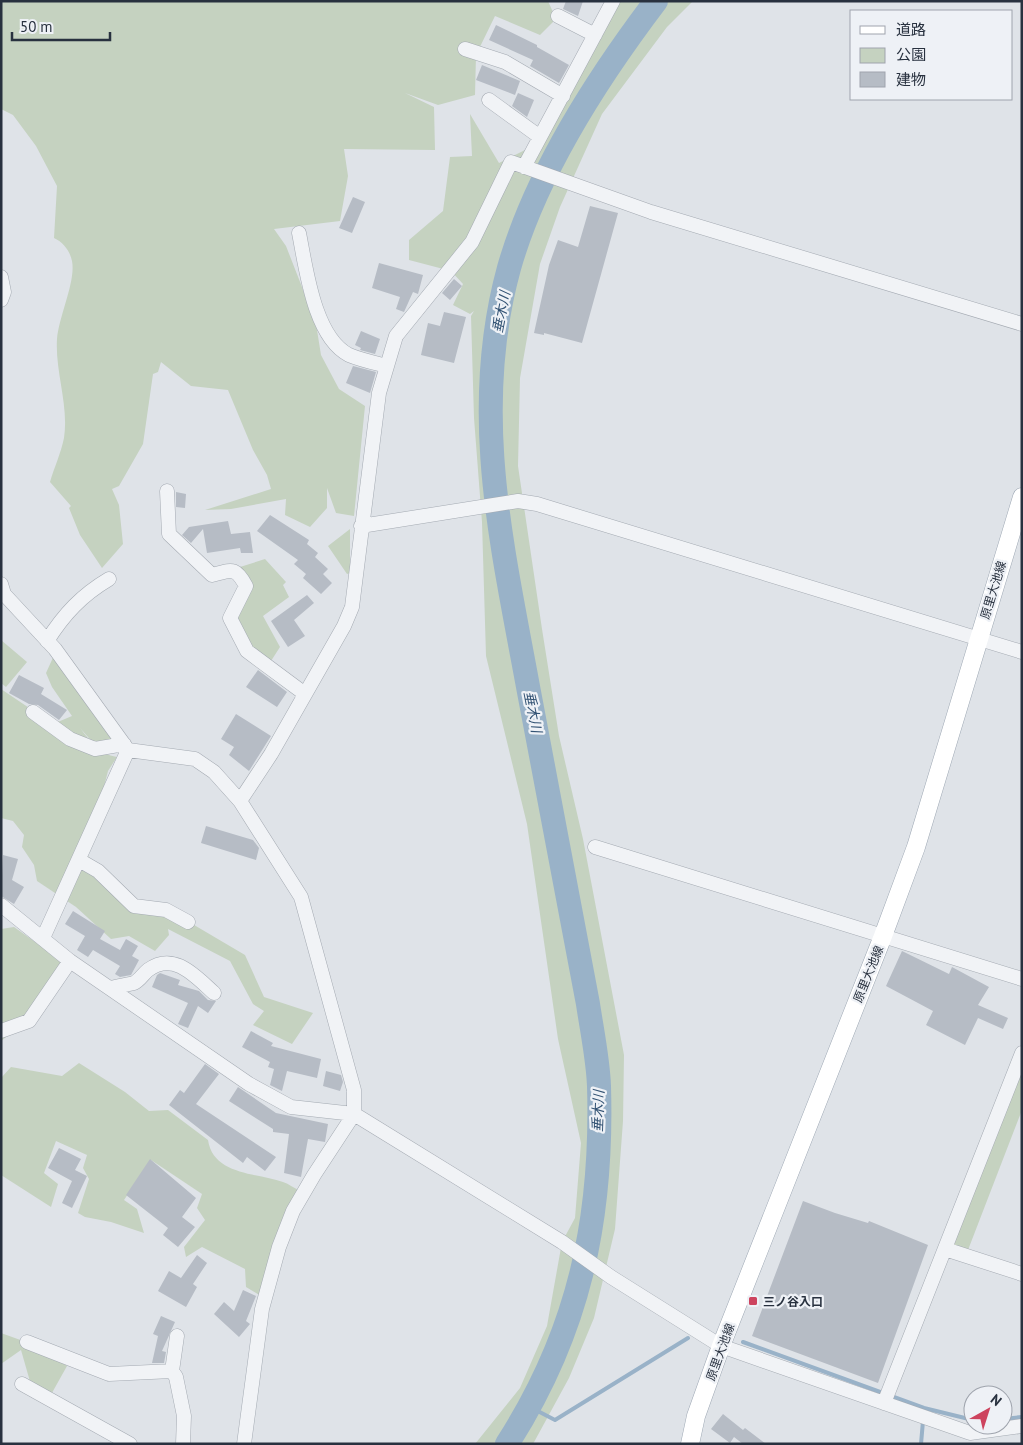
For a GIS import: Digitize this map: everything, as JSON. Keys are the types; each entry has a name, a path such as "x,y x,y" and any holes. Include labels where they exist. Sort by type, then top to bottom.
{"main road":[{"name":"原里大池線","path":"690,1444 696,1416 721,1346 883,936 916,847 1022,497"}],"street":[{"path":"524,167 613,1"},
{"path":"558,16 595,35"},
{"path":"465,49 505,62 563,96"},
{"path":"489,100 540,137"},
{"path":"240,801 271,754 344,626 352,606 378,393 396,336 472,242 511,162 651,212 1022,324"},
{"path":"299,232 312,294 325,330 339,348 350,355 387,366"},
{"path":"1,278 4,292 1,300"},
{"path":"167,491 169,534 212,574 233,570 239,572 246,586 230,618 247,651 305,694"},
{"path":"361,526 518,501 537,504 1022,652"},
{"path":"47,641 62,617 94,588 109,579"},
{"path":"2,591 47,641 126,747"},
{"path":"33,712 70,739 95,749 126,747 195,759 214,772 240,801 301,898 354,1090 354,1114 293,1211 279,1247 262,1309 244,1444"},
{"path":"43,938 126,747"},
{"path":"595,847 1022,979"},
{"path":"78,860 98,871 134,906 166,910 188,922"},
{"path":"1,905 70,961 248,1084 291,1106 354,1114 562,1242 611,1277 721,1346 884,1403 970,1438 1022,1426"},
{"path":"1,1031 29,1021 70,961"},
{"path":"111,988 136,982 148,970 162,962 174,963 190,972 214,993"},
{"path":"884,1403 1022,1053"},
{"path":"945,1249 1022,1274"},
{"path":"177,1336 172,1370 176,1377 184,1416 183,1444"},
{"path":"27,1342 109,1374 172,1370"},
{"path":"22,1384 130,1444"}],"green space":[{"path":"1,1 548,1 556,19 540,35 495,16 476,55 475,95 438,105 405,93 434,107 435,150 344,149 348,176 340,221 274,229 286,246 302,287 317,330 321,355 339,389 365,406 354,516 336,513 327,488 327,508 310,527 285,515 286,499 231,509 205,510 271,489 267,475 253,450 228,390 191,386 161,362 158,372 153,374 143,444 119,486 112,489 119,505 123,544 102,568 80,535 69,508 71,506 50,482 64,438 65,413 58,364 57,339 73,269 70,254 66,247 54,238 57,186 36,146 13,115 1,109"},
{"path":"613,1 693,1 667,27 602,114 560,207 540,264 520,378 518,466 559,736 583,839 624,1055 623,1121 615,1229 594,1318 569,1378 533,1444 475,1444 520,1388 547,1326 562,1242 575,1218 581,1143 558,1039 527,824 486,656 482,522 474,418 471,316 474,311 470,314 453,305 463,284 451,271 409,260 409,240 443,211 450,157 472,156 470,114 499,163 533,146"},
{"path":"350,529 350,573 347,574 328,546"},
{"path":"265,559 286,582 283,585 289,597 263,616 280,647 271,661 248,643 230,618 250,587 240,567"},
{"path":"1,640 27,662 6,687 1,683"},
{"path":"56,651 114,740 96,746 80,728 92,743 100,750 117,757 108,771 97,814 79,847 129,897 189,922 245,955 264,997 313,1013 292,1044 253,1025 264,1011 253,1004 230,961 168,929 169,935 155,951 129,936 111,939 76,907 37,881 34,865 22,847 24,835 13,821 1,818 1,689 53,724 72,716 52,687 46,673"},
{"path":"14,927 62,961 23,1024 1,1041 1,929"},
{"path":"1022,1052 1022,1110 968,1250 951,1244"},
{"path":"79,1063 125,1092 149,1111 168,1110 208,1140 218,1160 227,1166 238,1171 283,1182 300,1191 261,1296 246,1287 245,1269 202,1247 186,1257 184,1247 205,1220 197,1208 202,1194 151,1160 124,1200 137,1209 144,1233 111,1222 85,1217 78,1213 89,1179 83,1168 87,1155 56,1141 44,1173 58,1184 51,1207 1,1175 1,1078 11,1067 62,1076"},
{"path":"1,1333 26,1342 28,1338 67,1366 48,1400 31,1385 21,1350 1,1364"}],"building":[{"path":"566,1 583,1 578,16 563,9"},
{"path":"496,25 537,45 537,47 569,65 559,83 530,66 533,60 489,40"},
{"path":"482,65 520,81 515,95 476,80"},
{"path":"518,93 534,100 527,117 512,106"},
{"path":"353,197 365,202 352,233 339,228"},
{"path":"590,206 618,213 582,343 544,333 544,335 534,333 549,265 558,240 578,247"},
{"path":"379,263 423,275 418,294 413,292 404,312 396,309 400,297 372,288"},
{"path":"454,279 462,286 450,300 442,293"},
{"path":"444,312 466,317 454,363 421,355 428,323 440,326"},
{"path":"361,331 380,339 375,354 360,350 361,348 355,345"},
{"path":"353,366 376,372 370,393 346,383"},
{"path":"176,492 186,494 185,508 176,507"},
{"path":"270,515 309,540 307,544 318,553 315,557 328,569 323,574 332,583 321,594 303,578 306,574 294,564 298,560 257,531"},
{"path":"228,521 231,534 250,532 253,553 241,553 240,548 207,553 203,529 191,543 182,535 189,527"},
{"path":"307,595 314,603 294,620 305,636 288,647 271,621"},
{"path":"258,670 287,692 277,707 246,687"},
{"path":"19,675 44,688 41,694 67,710 59,720 38,705 29,704 9,693"},
{"path":"236,714 271,736 249,771 229,755 234,747 221,739"},
{"path":"206,826 253,840 259,848 256,860 201,843"},
{"path":"3,855 18,859 12,880 24,887 14,904 1,896"},
{"path":"73,911 105,931 100,939 120,950 126,939 138,946 132,956 139,960 131,975 120,977 115,974 120,966 93,950 88,957 77,950 85,936 65,924"},
{"path":"902,951 949,974 952,967 989,987 978,1005 1008,1018 1003,1029 978,1018 965,1045 926,1025 933,1011 886,986"},
{"path":"160,973 180,980 178,985 199,991 208,1000 216,1001 208,1013 198,1006 188,1028 178,1024 188,1003 152,987 157,975"},
{"path":"251,1031 273,1043 271,1046 321,1059 317,1078 287,1071 282,1091 270,1085 274,1069 268,1067 270,1062 242,1047"},
{"path":"205,1064 219,1074 196,1104 276,1157 265,1171 247,1157 243,1163 169,1105 180,1090 184,1093"},
{"path":"326,1071 341,1075 343,1082 340,1091 323,1086"},
{"path":"238,1087 276,1113 328,1124 325,1142 308,1139 301,1177 284,1173 289,1134 273,1132 273,1129 229,1101"},
{"path":"59,1148 81,1159 75,1170 87,1176 72,1208 62,1203 72,1181 48,1168"},
{"path":"150,1159 196,1198 182,1217 195,1227 178,1247 163,1235 168,1228 126,1195"},
{"path":"803,1201 868,1223 869,1221 928,1245 878,1383 752,1336"},
{"path":"197,1255 207,1263 193,1284 197,1287 186,1307 158,1291 169,1271 181,1278"},
{"path":"243,1290 256,1296 246,1321 250,1324 239,1337 214,1314 224,1302 234,1311"},
{"path":"161,1316 175,1322 162,1351 166,1352 164,1363 152,1363 158,1336 153,1334"},
{"path":"723,1414 743,1430 745,1428 766,1444 743,1444 734,1437 730,1443 711,1429"}],"waterway":[{"name":"垂木川","path":"507,1444 532,1402 552,1360 569,1317 581,1273 591,1228 596,1182 599,1135 599,1086 588,1004 509,586 494,481 491,428 492,375 497,322 509,268 535,197 570,128 590,95 656,1"},
{"path":"530,1407 555,1420 688,1338"},
{"path":"743,1342 924,1408 963,1418"},
{"path":"1013,1418 1022,1417"},
{"path":"921,1444 923,1421"}],"place":[{"name":"三ノ谷入口","path":"753,1301"}]}
